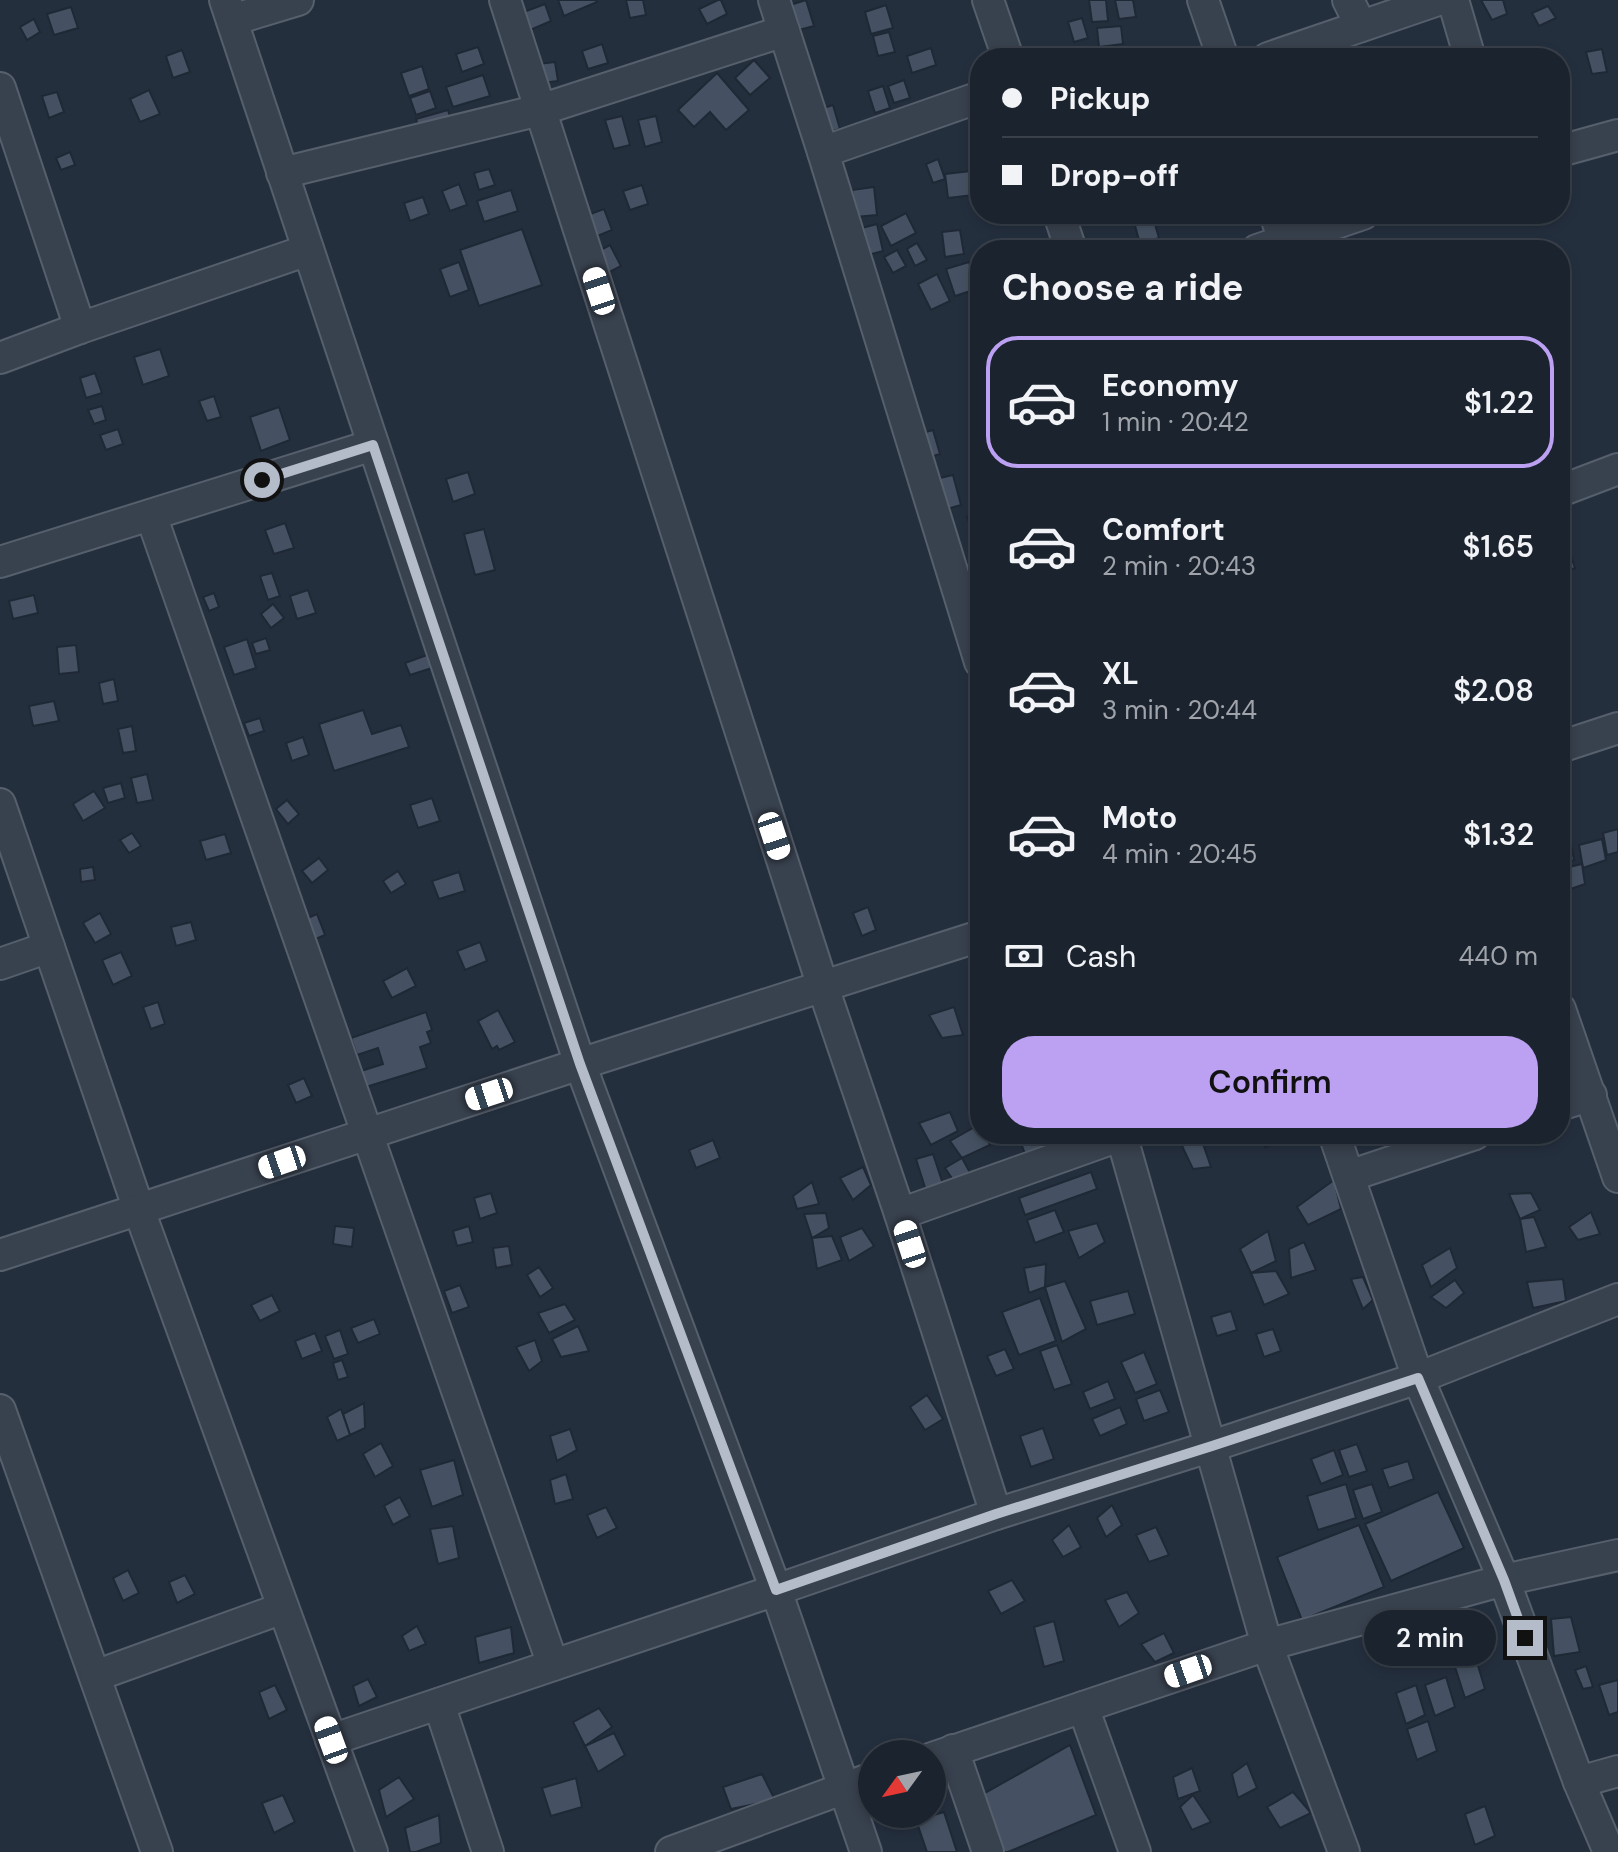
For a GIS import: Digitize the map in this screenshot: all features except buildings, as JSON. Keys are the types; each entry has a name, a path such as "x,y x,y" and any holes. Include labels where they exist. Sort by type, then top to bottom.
{"street":[{"path":"298,0 229,10 580,1064 776,1590 858,1783 671,1852"},
{"path":"505,0 996,1514"},
{"path":"774,0 970,630"},
{"path":"988,0 1005,48"},
{"path":"1203,0 1220,48"},
{"path":"1287,48 1355,13 1438,0"},
{"path":"1453,0 1467,48"},
{"path":"282,173 540,110 784,31"},
{"path":"0,88 80,328"},
{"path":"823,152 970,101"},
{"path":"1570,148 1618,135"},
{"path":"1272,235 1320,224"},
{"path":"0,358 308,250"},
{"path":"0,562 373,445"},
{"path":"1570,487 1618,469"},
{"path":"151,515 553,1665"},
{"path":"1570,744 1618,728"},
{"path":"0,804 139,1210 372,1852"},
{"path":"0,1255 970,939"},
{"path":"0,964 49,947"},
{"path":"1570,1037 1618,1177"},
{"path":"1570,1102 1591,1095"},
{"path":"900,1214 1094,1144"},
{"path":"1125,1144 1267,1645 1344,1852"},
{"path":"1338,1144 1418,1378 1504,1580 1579,1782 1609,1852"},
{"path":"1349,1176 1445,1144"},
{"path":"331,1740 996,1514 1418,1378 1618,1299"},
{"path":"0,1410 157,1852"},
{"path":"946,1753 1267,1645 1504,1580 1618,1555"},
{"path":"95,1676 283,1608"},
{"path":"439,1704 488,1852"},
{"path":"1083,1707 1135,1852"},
{"path":"946,1761 988,1852"},
{"path":"1579,1782 1618,1771"},
{"path":"863,1828 866,1852"}],"route":[{"path":"262,480 373,445 580,1064 776,1590 996,1514 1418,1378 1504,1580 1525,1638"}]}
